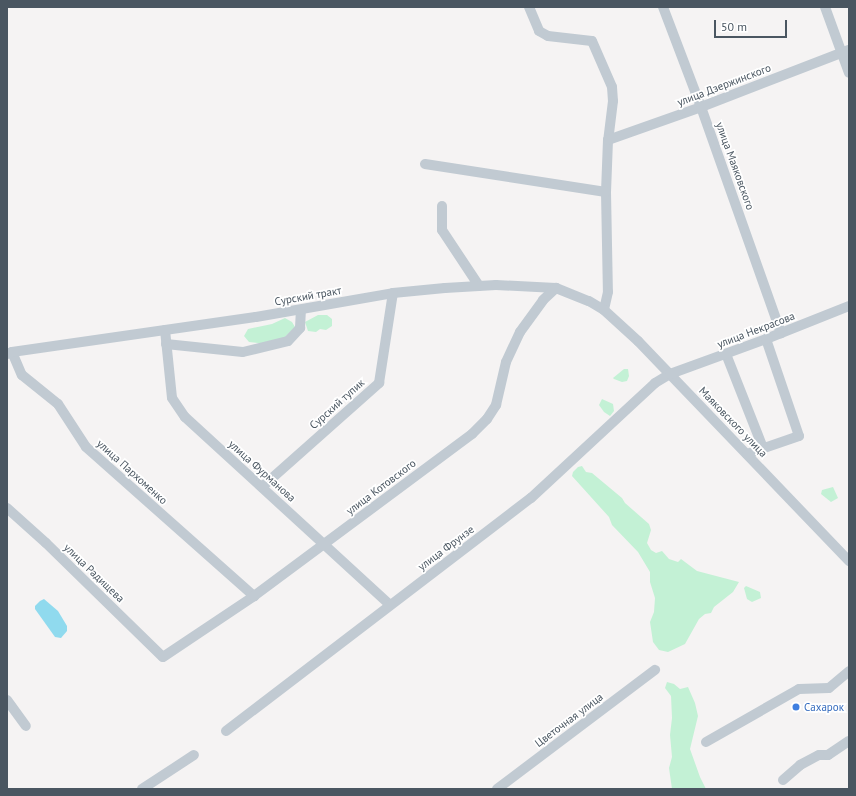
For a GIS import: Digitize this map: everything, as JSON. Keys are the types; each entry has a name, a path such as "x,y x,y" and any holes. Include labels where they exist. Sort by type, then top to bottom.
{"street":[{"path":"529,7 539,31 548,36 592,41 612,87 613,100 608,140 606,192 608,292 604,310"},
{"name":"улица Маяковского","path":"663,7 701,107 781,333"},
{"path":"825,7 845,52 849,73"},
{"name":"улица Дзержинского","path":"608,140 701,107 845,52"},
{"path":"425,164 606,192"},
{"path":"442,206 442,230 479,286"},
{"name":"Сурский тракт","path":"9,352 300,310 393,293 479,286 531,286 556,288 590,301 604,310"},
{"name":"улица Котовского","path":"163,658 254,596 472,434 487,419 496,406 506,362 520,332 543,300 556,288"},
{"name":"Сурский тупик","path":"262,487 379,383 393,293"},
{"name":"улица Некрасова","path":"670,374 766,339 849,306"},
{"path":"166,344 244,352 288,341 300,328 300,310"},
{"name":"Маяковского улица","path":"604,310 638,341 847,556"},
{"name":"улица Фурманова","path":"165,330 172,398 185,417 390,605"},
{"path":"747,454 799,436 766,339"},
{"name":"улица Пархоменко","path":"9,352 22,375 58,404 86,447 254,596"},
{"path":"726,354 763,448"},
{"name":"улица Фрунзе","path":"226,731 531,498 655,383 670,374"},
{"name":"улица Радищева","path":"7,508 46,543 163,658"},
{"name":"Цветочная улица","path":"497,789 655,670"},
{"path":"706,742 799,689 829,688 849,671"},
{"path":"7,700 26,726"},
{"path":"783,780 800,765 819,755 828,755 849,740"},
{"path":"142,789 194,755"}],"green space":[{"path":"318,315 327,315 332,319 332,326 326,330 320,329 316,332 308,331 305,322"},
{"path":"285,318 292,322 295,327 284,338 266,344 249,342 244,336 248,329 272,324"},
{"path":"624,369 628,369 629,376 627,381 622,382 613,378"},
{"path":"602,399 613,404 614,411 610,416 604,412 599,405"},
{"path":"582,466 586,472 592,473 622,498 625,503 649,524 651,530 647,543 651,550 656,553 662,551 669,559 678,562 681,559 697,571 739,582 733,592 714,607 711,613 705,614 699,619 685,644 668,652 659,650 653,642 650,622 654,612 655,598 650,582 650,572 638,552 612,525 609,517 572,476 573,472 578,467"},
{"path":"833,487 838,498 831,502 821,494 822,490"},
{"path":"746,586 760,592 761,598 752,602 747,599 744,588"},
{"path":"667,682 674,684 680,689 688,687 695,703 698,716 690,749 706,789 672,789 669,768 672,757 670,735 672,718 671,696 665,688"}],"water":[{"path":"44,599 58,611 67,626 67,631 61,638 55,637 35,609 35,606"}],"place":[{"name":"Сахарок","path":"796,707"}]}
